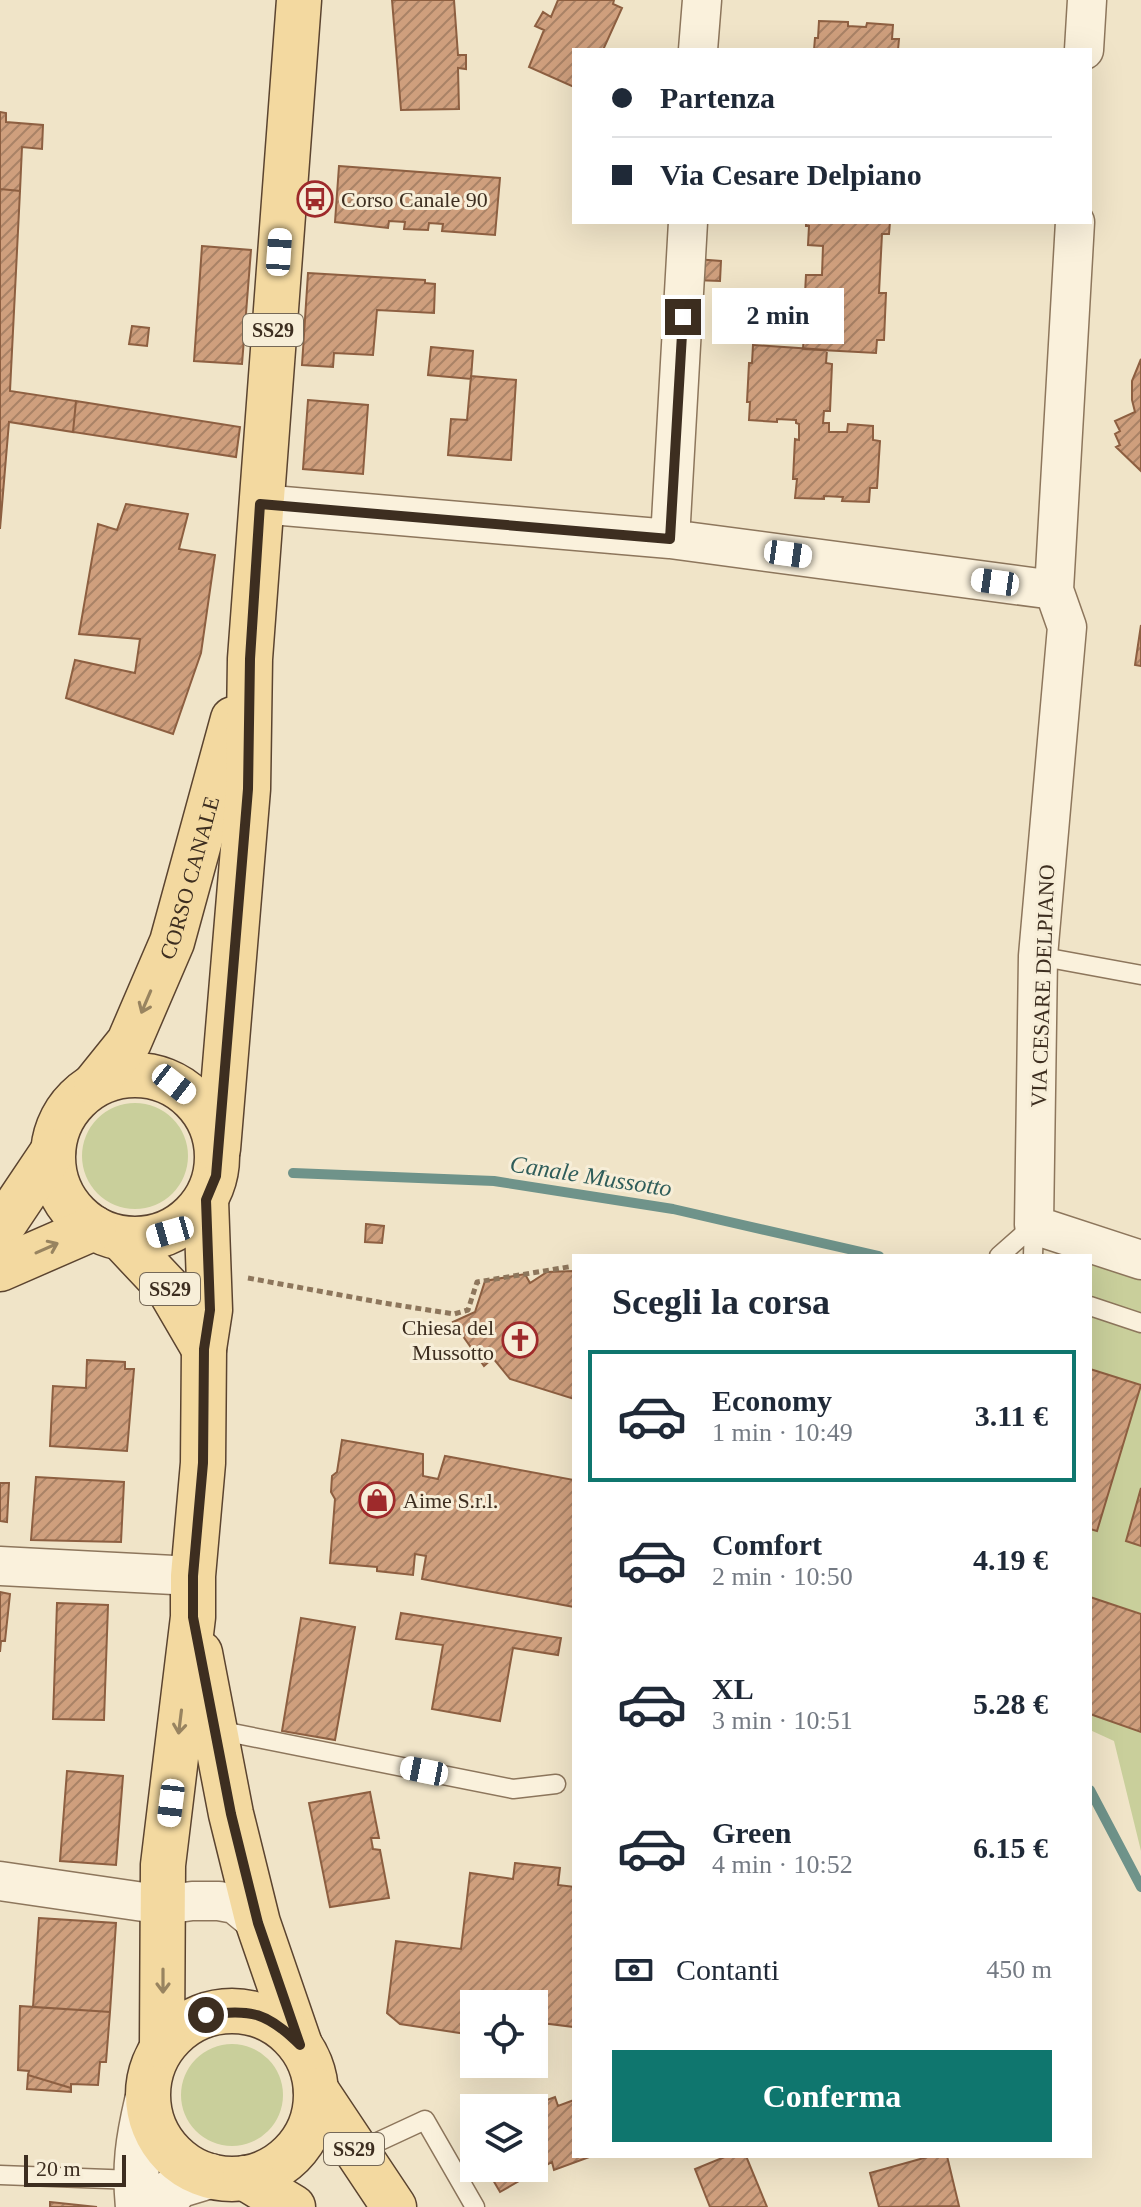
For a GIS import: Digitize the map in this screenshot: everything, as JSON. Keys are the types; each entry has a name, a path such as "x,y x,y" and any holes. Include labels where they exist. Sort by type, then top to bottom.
{"main road":[{"name":"CORSO CANALE","path":"218,1149 248,789 250,659 260,504 299,0"},
{"name":"CORSO CANALE","path":"96,1083 129,1042 172,942 250,659"},
{"path":"122,1075 149,1075 174,1084 195,1101 211,1123 218,1149 216,1176 206,1200 190,1219 170,1232 147,1239 108,1233 76,1214 62,1195 55,1174 53,1151 59,1124 74,1101 96,1083 122,1075"},
{"path":"0,1230 53,1151"},
{"name":"SS29","path":"162,2046 163,1865 193,1596 203,1463 204,1349 210,1310 206,1200"},
{"path":"0,1269 108,1233"},
{"name":"SS29","path":"108,1233 169,1289 204,1349"},
{"name":"SS29","path":"193,1596 231,1814 258,1923 300,2045"},
{"path":"227,2177 269,2171 289,2157 304,2138 314,2115 316,2090 311,2067 300,2045 282,2028 259,2015 232,2010 206,2015 181,2027 162,2046 150,2072 147,2101 153,2126 167,2148 186,2166 227,2177 293,2207"},
{"name":"SS29","path":"316,2090 394,2207"}],"street":[{"path":"698,48 702,0"},
{"path":"1084,48 1087,0"},
{"path":"670,539 688,224"},
{"name":"VIA CESARE DELPIANO","path":"1034,1241 1038,956 1067,627 1054,590 1075,224"},
{"path":"260,504 670,539 1054,590"},
{"path":"1034,1241 1141,1260"},
{"path":"0,1566 193,1596"},
{"path":"0,1881 164,1905 219,1901 235,1904 258,1923"},
{"path":"147,2101 137,2146 145,2198 177,2186 227,2177"}],"lane":[{"path":"1038,956 1141,975"},
{"path":"1004,1254 1034,1241"},
{"path":"1092,1307 1141,1323"},
{"path":"216,1730 513,1789 556,1784"},
{"path":"356,2152 425,2120 475,2207"},
{"path":"0,2175 145,2198"}],"path":[{"path":"209,1270 454,1314 468,1310 477,1282 572,1266"}],"green space":[{"path":"135,1103 155,1107 172,1119 184,1136 188,1156 184,1176 172,1193 155,1205 135,1209 115,1205 98,1193 86,1176 82,1156 86,1136 98,1119 115,1107"},
{"path":"1092,1262 1141,1277 1141,1851 1114,1741 1092,1731"},
{"path":"232,2044 252,2048 268,2059 279,2075 283,2095 279,2115 268,2131 252,2142 232,2146 212,2142 196,2131 185,2115 181,2095 185,2075 196,2059 212,2048"}],"building":[{"path":"392,0 454,0 458,55 466,55 466,69 458,68 459,109 401,110"},
{"path":"558,0 614,0 613,4 622,8 604,48 572,48 572,86 529,67 544,30 535,26 543,12 551,17"},
{"path":"819,21 848,22 848,26 866,27 867,23 893,25 892,39 899,39 898,48 814,48 815,38 818,38"},
{"path":"0,112 6,113 6,122 43,125 42,149 22,147 20,191 0,189"},
{"path":"339,166 500,178 495,235 442,231 443,224 429,223 428,230 404,229 405,222 389,221 388,228 335,222"},
{"path":"0,189 20,191 10,391 76,401 73,432 9,422 0,529"},
{"path":"890,224 889,234 882,234 879,293 886,293 884,340 877,340 876,353 803,349 804,333 800,333 802,293 805,293 806,275 822,275 823,246 808,245 809,226 806,226"},
{"path":"202,246 251,250 242,364 194,361"},
{"path":"695,259 721,261 720,281 694,280"},
{"path":"308,273 425,280 425,283 435,284 434,313 377,310 373,355 334,353 333,367 302,365"},
{"path":"132,326 149,328 147,346 129,344"},
{"path":"753,345 827,350 826,363 832,364 830,411 824,411 823,423 829,423 829,432 847,432 848,424 873,426 873,440 880,441 877,488 870,488 869,502 842,501 843,497 795,498 795,439 799,440 799,424 796,420 749,420 749,363 752,363"},
{"path":"431,347 473,351 471,379 428,375"},
{"path":"1141,359 1141,471 1116,447 1120,445 1115,434 1120,431 1115,421 1135,412 1132,381"},
{"path":"471,376 516,380 511,460 448,455 451,419 467,420"},
{"path":"308,400 368,405 363,474 303,469"},
{"path":"76,401 240,427 236,457 73,432"},
{"path":"126,504 188,514 179,549 215,555 201,653 173,734 66,698 75,660 135,673 140,639 79,634 98,524 117,530"},
{"path":"1141,625 1141,666 1135,665"},
{"path":"366,1224 384,1226 382,1243 365,1242"},
{"name":"Chiesa del Mussotto","path":"572,1271 572,1398 510,1379 493,1358 484,1366 453,1322 475,1312 485,1281 525,1274 530,1283 547,1272"},
{"path":"87,1360 125,1362 125,1369 134,1369 127,1451 50,1446 53,1386 86,1388"},
{"path":"1092,1370 1141,1385 1097,1531 1092,1530"},
{"path":"342,1440 423,1454 423,1476 438,1479 445,1456 572,1480 572,1607 422,1579 426,1556 415,1554 413,1575 377,1571 377,1567 330,1563 335,1499 331,1492 332,1476 337,1472"},
{"path":"36,1477 124,1482 121,1542 31,1540"},
{"path":"0,1483 9,1483 7,1522 0,1521"},
{"path":"1141,1488 1141,1546 1126,1541"},
{"path":"0,1592 10,1594 5,1641 1,1641 0,1652"},
{"path":"1092,1598 1141,1614 1141,1732 1092,1715"},
{"path":"57,1603 108,1605 104,1720 53,1719"},
{"path":"401,1613 561,1638 558,1655 513,1648 500,1721 432,1709 443,1645 396,1639"},
{"path":"301,1618 355,1627 335,1740 282,1731"},
{"path":"67,1771 123,1776 116,1865 60,1861"},
{"path":"370,1792 379,1838 371,1838 373,1849 380,1850 389,1898 330,1907 309,1803"},
{"path":"515,1863 560,1868 558,1885 572,1887 572,2027 548,2024 548,1990 460,1990 460,2033 400,2024 387,2013 396,1941 461,1949 470,1873 513,1879"},
{"path":"39,1918 116,1923 110,2012 33,2007"},
{"path":"20,2006 110,2012 106,2062 100,2062 98,2085 71,2084 71,2088 28,2075 29,2071 18,2070"},
{"path":"28,2075 71,2088 71,2092 27,2089"},
{"path":"555,2097 558,2106 572,2101 572,2158 587,2158 554,2170 552,2162 548,2164 548,2100"},
{"path":"722,2158 747,2158 767,2207 710,2207 695,2169"},
{"path":"924,2158 947,2158 959,2206 879,2207 870,2173"},
{"path":"494,2182 517,2182 500,2192"},
{"path":"50,2202 97,2207 50,2207"}],"waterway":[{"name":"Canale Mussotto","path":"293,1173 494,1181 673,1209 870,1254"},
{"name":"Canale Mussotto","path":"1092,1794 1141,1887"}],"place":[{"name":"Corso Canale 90","path":"315,199"},
{"name":"Chiesa del Mussotto","path":"520,1340"},
{"name":"Aime S.r.l.","path":"377,1500"}],"route":[{"path":"206,2015 232,2010 259,2015 282,2028 300,2045 258,1923 231,1814 193,1617 193,1576 203,1463 204,1349 210,1310 206,1200 216,1176 248,789 250,659 260,504 670,539 683,317"}]}
